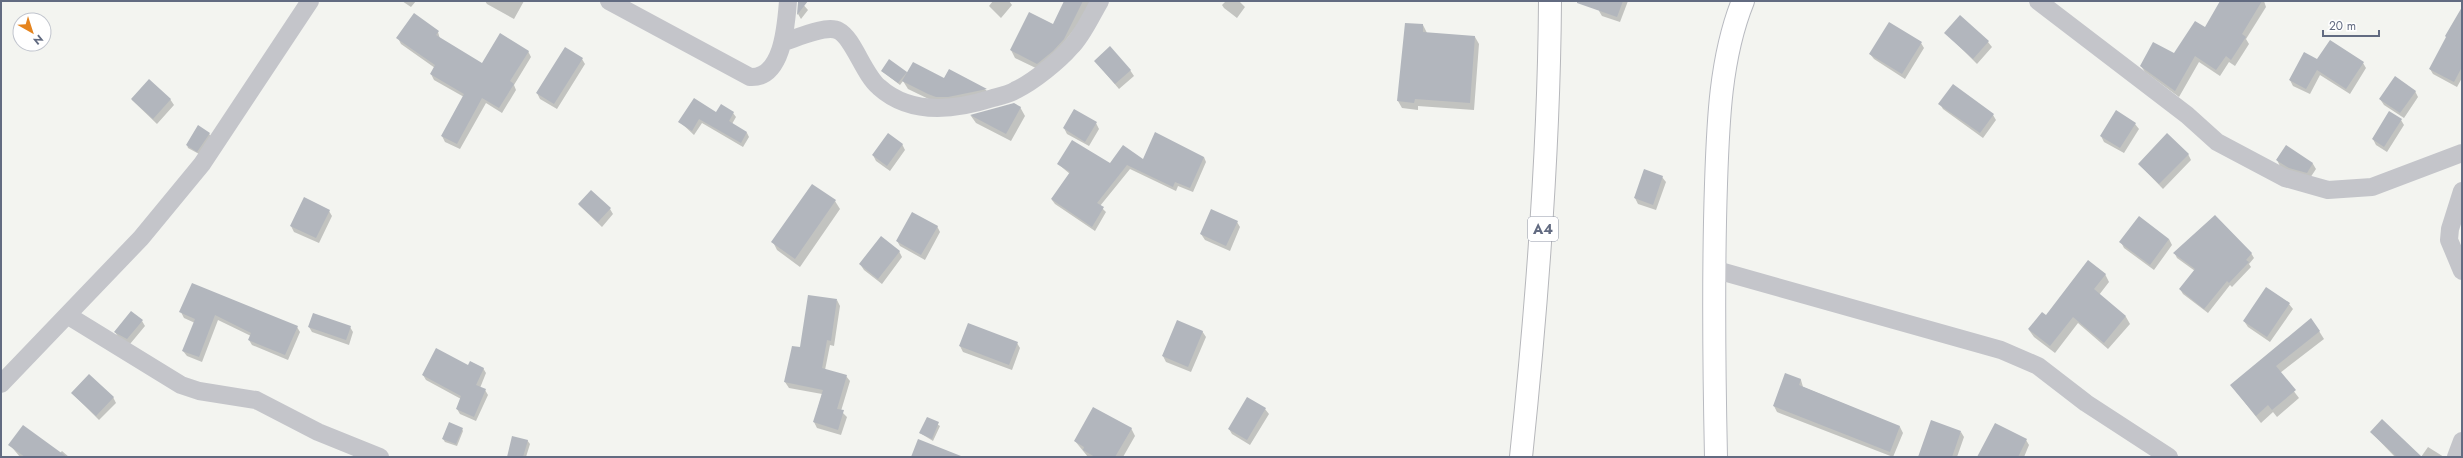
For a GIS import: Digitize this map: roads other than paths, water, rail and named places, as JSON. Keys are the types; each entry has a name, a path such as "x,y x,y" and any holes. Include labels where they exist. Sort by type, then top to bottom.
{"main road":[{"name":"A4","path":"1522,457 1536,320 1544,208 1549,87 1550,1"},
{"path":"1716,457 1713,269 1718,127 1727,57 1743,1"}],"street":[{"path":"1,384 141,238 202,164 310,1"},
{"path":"609,1 750,77 759,78 767,74 784,42 788,1"},
{"path":"784,42 830,28 839,31 845,36 866,71 879,88 901,101 923,108 944,109 976,104 1016,91 1072,47 1100,1"},
{"path":"2038,1 2187,115 2217,142 2285,178 2328,190 2372,187 2462,153"},
{"path":"2462,191 2450,229 2449,240 2462,271"},
{"path":"1713,269 2001,350 2038,366 2086,403 2169,457"},
{"path":"67,315 181,384 199,391 256,400 318,432 380,457"},
{"path":"2456,457 2462,441"}]}
